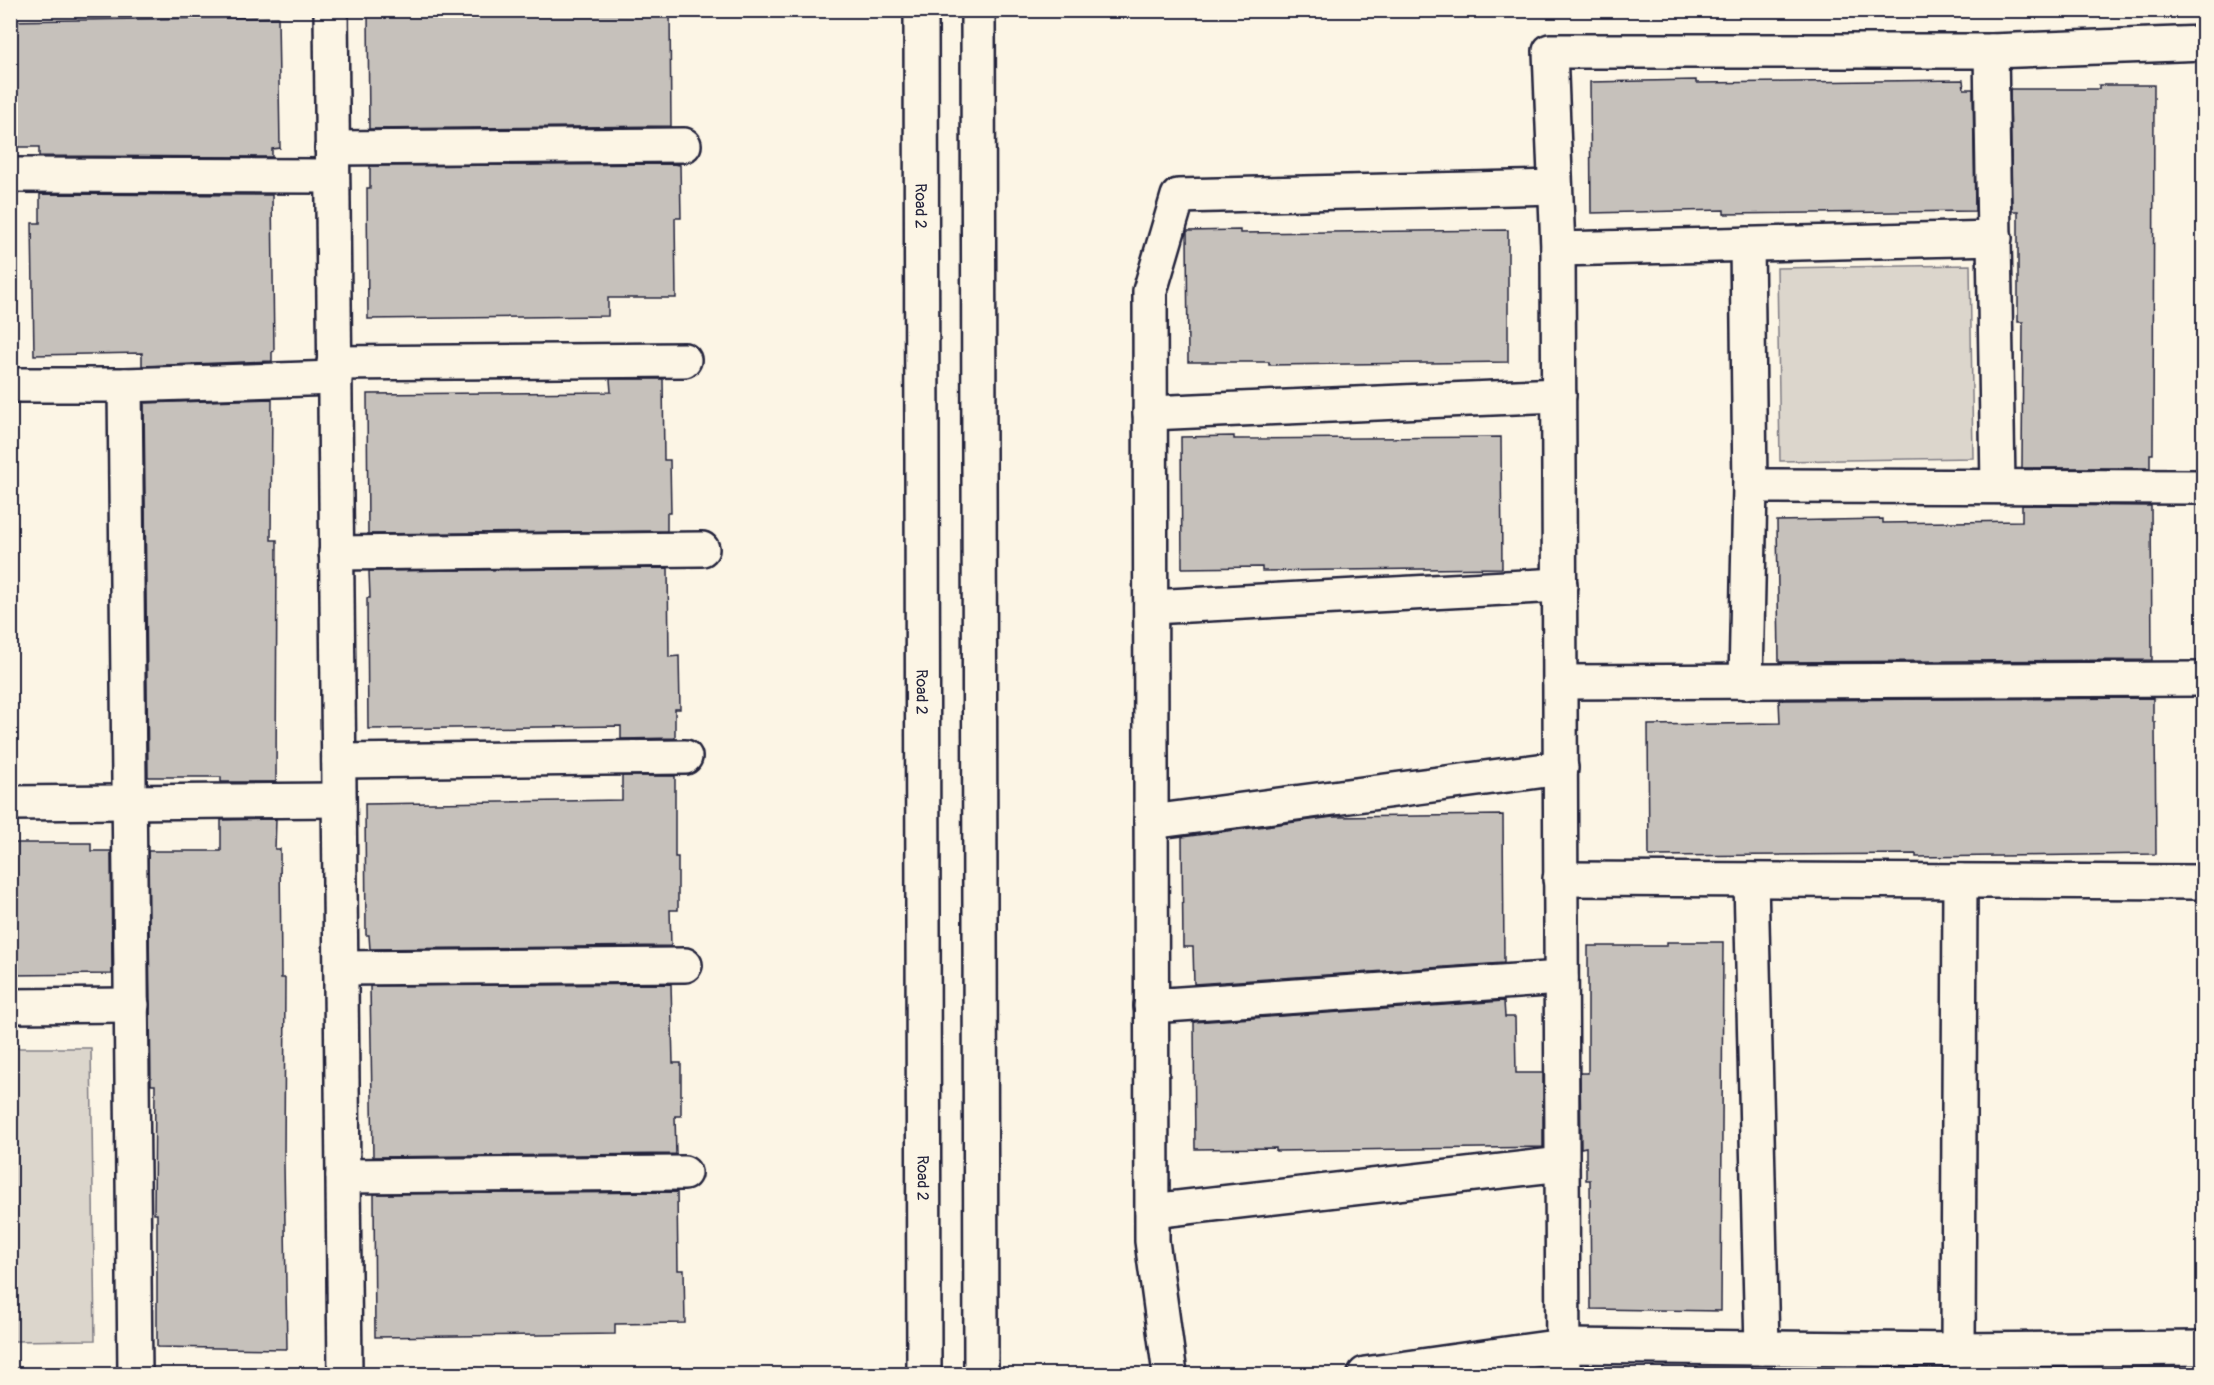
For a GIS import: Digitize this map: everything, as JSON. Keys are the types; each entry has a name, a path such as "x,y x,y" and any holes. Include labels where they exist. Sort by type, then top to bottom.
{"street":[{"path":"331,10 345,1374"},
{"name":"Road 2","path":"921,10 924,1374"},
{"path":"978,10 981,1374"},
{"path":"1563,1360 1558,249 1550,51 1991,51 2204,43"},
{"path":"1991,51 1998,486"},
{"path":"10,175 684,145"},
{"path":"1170,1374 1152,1241 1150,291 1178,196 1555,187"},
{"path":"1558,249 1995,238"},
{"path":"1746,682 1750,486 1747,244"},
{"path":"10,385 125,385 335,371 684,360"},
{"path":"125,385 135,1374"},
{"path":"1150,413 1559,395"},
{"path":"1750,486 2204,487"},
{"path":"336,553 702,549"},
{"path":"1151,607 1560,585"},
{"path":"1560,682 2204,679"},
{"path":"339,761 685,757"},
{"path":"1151,822 1560,768"},
{"path":"10,803 339,800"},
{"path":"1560,879 2204,882"},
{"path":"1751,880 1762,1348"},
{"path":"1959,1350 1960,881"},
{"path":"341,968 685,965"},
{"path":"1151,1006 1561,978"},
{"path":"10,1006 132,1005"},
{"path":"1152,1211 1562,1164"},
{"path":"343,1176 684,1173"},
{"path":"1365,1374 1762,1348 1959,1350 2018,1362 2204,1348"}],"shaded area":[{"path":"1970,265 1973,458 1780,461 1777,268"},
{"path":"11,1048 91,1048 95,1340 11,1341"}],"building":[{"path":"368,10 670,10 671,126 369,129"},
{"path":"278,17 280,148 272,149 272,157 39,156 39,147 10,147 10,21"},
{"path":"1696,80 1696,83 1963,80 1964,89 1973,89 1975,211 1724,214 1724,210 1591,213 1590,82"},
{"path":"2099,85 2154,85 2153,454 2150,454 2150,468 2022,468 2023,322 2018,322 2018,211 2012,211 2010,89 2099,89"},
{"path":"680,165 681,218 675,218 676,298 608,298 608,316 368,319 367,188 370,188 370,166"},
{"path":"40,194 272,195 274,351 272,361 142,366 142,353 34,355 32,223 40,223"},
{"path":"1240,230 1240,233 1508,230 1508,362 1269,365 1269,362 1188,362 1187,231"},
{"path":"610,379 663,379 664,460 670,460 671,513 667,513 667,531 368,534 367,394 611,392"},
{"path":"272,399 271,540 277,540 276,782 221,782 221,777 148,777 144,403"},
{"path":"1234,436 1234,439 1501,437 1502,568 1262,571 1262,567 1182,568 1181,437"},
{"path":"2022,505 2151,506 2152,660 1779,662 1777,521 1883,519 1883,523 2022,521"},
{"path":"668,568 669,657 679,656 680,709 675,709 675,738 621,739 621,726 368,729 367,598 370,598 369,571"},
{"path":"2153,698 2156,854 1916,857 1916,854 1649,856 1648,725 1780,723 1779,700"},
{"path":"622,776 675,776 675,857 678,857 678,910 670,910 671,946 370,949 369,935 366,935 365,804 622,800"},
{"path":"1503,815 1504,963 1194,984 1193,947 1183,947 1182,837 1333,817"},
{"path":"276,819 275,849 280,849 281,978 285,978 284,1163 287,1349 157,1347 157,1214 154,1214 155,1085 151,1085 148,851 221,851 221,820"},
{"path":"10,843 91,843 91,851 111,851 112,974 10,975"},
{"path":"1667,942 1723,942 1721,1311 1591,1309 1590,1180 1586,1180 1586,1147 1581,1148 1580,1073 1588,1073 1588,946 1667,946"},
{"path":"671,984 673,1063 681,1063 681,1116 675,1116 676,1154 373,1157 370,986"},
{"path":"1504,1001 1505,1017 1515,1017 1516,1073 1543,1073 1543,1147 1276,1151 1276,1148 1195,1149 1194,1022"},
{"path":"677,1192 678,1270 684,1270 685,1323 615,1324 615,1334 375,1337 374,1194"}]}
